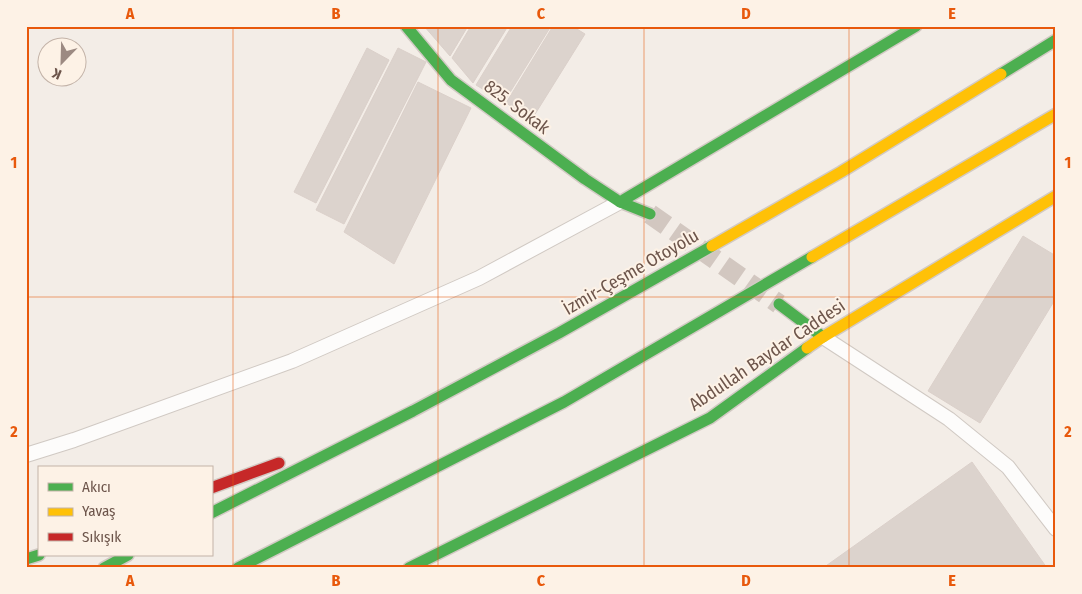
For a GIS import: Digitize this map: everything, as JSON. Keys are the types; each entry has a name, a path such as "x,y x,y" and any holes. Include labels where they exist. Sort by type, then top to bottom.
{"main road":[{"name":"825. Sokak","path":"406,26 451,80 585,179 620,202 650,214"},
{"path":"620,202 916,26"},
{"name":"İzmir-Çeşme Otoyolu","path":"212,512 413,411 559,333 841,172 1056,40"},
{"path":"238,568 564,402 1056,114"},
{"name":"Abdullah Baydar Caddesi","path":"409,568 710,418 823,337 1056,196"},
{"path":"779,304 823,337"},
{"path":"212,488 413,411"},
{"path":"26,559 38,554"},
{"path":"104,568 126,556"}],"street":[{"path":"26,455 74,440 292,361 479,278 620,202"},
{"path":"823,337 949,419 1008,467 1056,529"}],"building":[{"path":"424,26 468,26 450,56"},
{"path":"471,26 508,26 473,83 452,58"},
{"path":"512,26 551,26 504,102 476,85"},
{"path":"553,26 572,26 585,34 532,119 506,103"},
{"path":"367,48 389,60 316,203 294,192"},
{"path":"398,48 426,62 344,224 316,210"},
{"path":"418,82 471,108 394,264 344,232"},
{"path":"1023,236 1056,256 1056,298 980,423 928,391"},
{"path":"972,462 1047,568 823,568"}],"tunnel":[{"path":"650,214 779,304"}],"traffic: fast":[{"path":"406,26 451,80 585,179 620,202 650,214"},
{"path":"620,202 916,26"},
{"path":"1001,74 1056,40"},
{"path":"212,512 413,411 559,333 712,246"},
{"path":"238,568 564,402 812,257"},
{"path":"779,304 823,337"},
{"path":"409,568 710,418 807,348"},
{"path":"26,559 38,555"},
{"path":"104,568 126,556"}],"traffic: slow":[{"path":"712,246 841,172 1001,74"},
{"path":"812,257 1056,114"},
{"path":"807,348 1056,196"}],"traffic: jam":[{"path":"212,488 279,463"}]}
